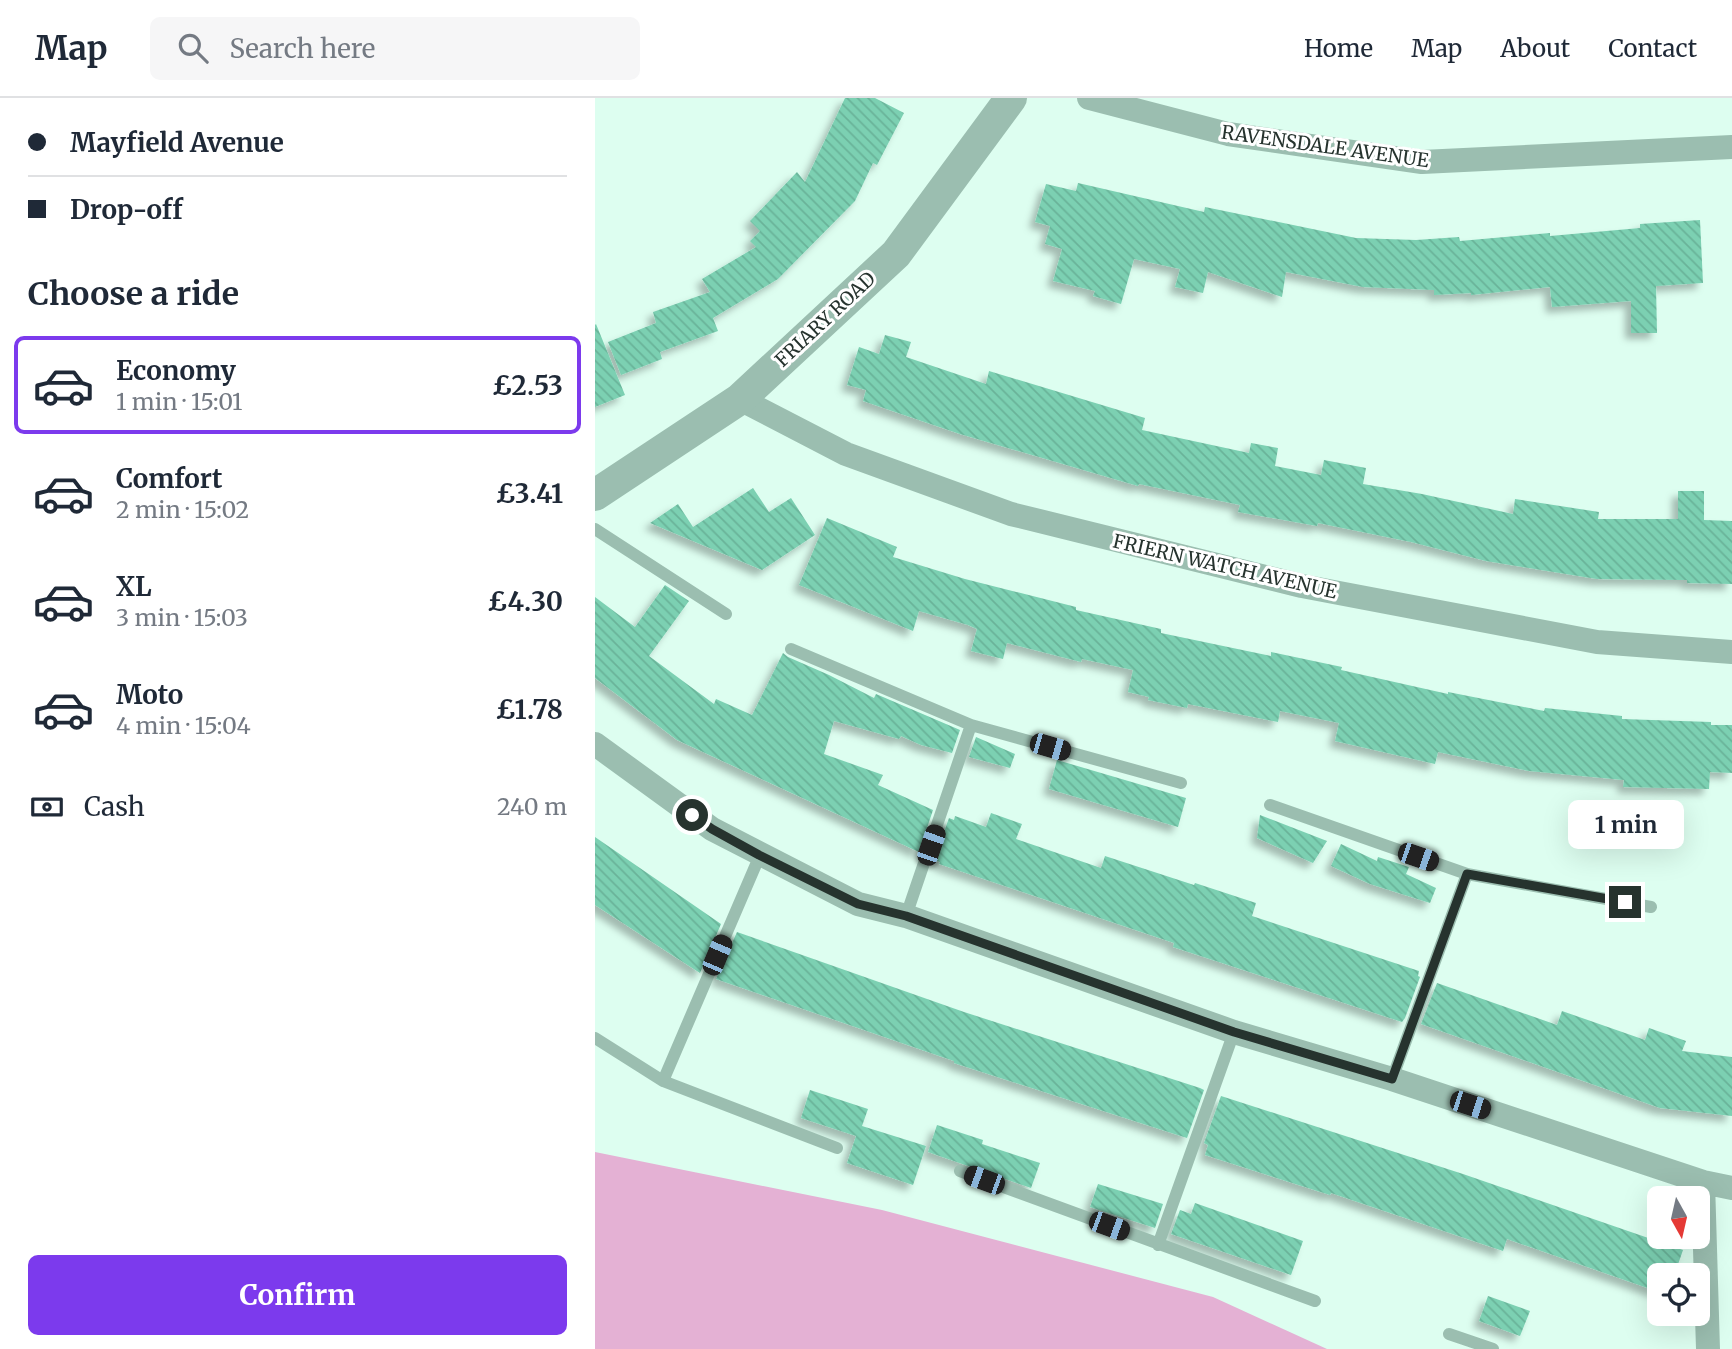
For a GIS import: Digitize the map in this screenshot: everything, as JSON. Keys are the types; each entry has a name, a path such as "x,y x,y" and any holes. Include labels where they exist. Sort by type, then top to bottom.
{"street":[{"name":"FRIARY ROAD","path":"595,495 740,399 896,254 1011,98"},
{"name":"RAVENSDALE AVENUE","path":"1089,98 1228,134 1422,162 1732,147"},
{"name":"FRIERN WATCH AVENUE","path":"740,399 846,454 1011,514 1302,586 1597,642 1732,652"},
{"path":"595,744 712,829 858,904 906,916 1234,1032 1392,1079 1703,1182 1732,1188"},
{"path":"1703,1182 1708,1349"}],"lane":[{"path":"595,529 726,614"},
{"path":"791,649 971,725 1181,783"},
{"path":"906,916 971,725"},
{"path":"1270,805 1467,874 1651,907"},
{"path":"663,1081 759,855"},
{"path":"1392,1079 1467,874"},
{"path":"1159,1245 1234,1032"},
{"path":"595,1038 663,1081 837,1148"},
{"path":"960,1171 1315,1301"},
{"path":"1448,1335 1493,1349"}],"shaded area":[{"path":"595,1152 882,1210 1213,1297 1327,1349 595,1349"}],"building":[{"path":"845,98 875,98 904,113 877,165 873,163 855,201 778,279 713,318 718,331 660,352 662,359 621,375 608,342 656,323 653,312 710,292 702,279 756,247 750,241 760,231 750,221 797,172 805,182"},
{"path":"1078,183 1204,212 1205,207 1356,238 1416,240 1459,237 1460,241 1550,233 1550,236 1640,228 1640,224 1700,220 1703,283 1656,286 1657,333 1631,333 1631,301 1552,307 1550,287 1471,295 1434,295 1434,290 1363,287 1286,272 1282,297 1208,272 1203,293 1175,287 1180,269 1134,259 1121,304 1093,296 1095,291 1053,281 1062,249 1045,244 1050,226 1035,222 1046,184 1076,191"},
{"path":"595,325 625,395 595,407"},
{"path":"885,335 911,342 906,357 986,384 989,371 1145,418 1142,430 1249,453 1251,443 1278,448 1275,466 1321,475 1324,460 1366,468 1363,484 1513,514 1515,499 1599,512 1598,519 1678,519 1678,491 1704,491 1704,520 1732,521 1732,584 1687,583 1687,580 1597,579 1486,561 1318,523 1317,526 1238,512 1240,505 1139,484 1138,486 960,434 863,401 866,390 847,385 859,347 879,354"},
{"path":"753,488 769,512 791,498 815,535 762,570 650,523 678,504 693,527"},
{"path":"827,518 897,547 893,557 965,579 1076,607 1076,610 1161,629 1161,633 1271,656 1271,652 1448,694 1544,711 1545,708 1622,716 1622,719 1732,725 1732,773 1710,772 1709,789 1623,787 1624,780 1529,771 1438,752 1435,764 1335,741 1339,723 1280,711 1278,722 1188,704 1187,708 1148,700 1149,697 1128,692 1133,670 1082,659 1081,662 1007,643 1003,659 971,651 977,629 968,625 919,611 913,631 799,585"},
{"path":"665,585 689,601 649,656 714,704 716,699 752,715 783,653 874,698 876,694 960,730 952,753 921,745 901,736 899,739 834,721 824,754 883,775 878,785 933,810 919,852 677,740 595,678 595,597 635,627"},
{"path":"976,737 1015,754 1010,768 969,757"},
{"path":"1057,760 1186,798 1178,827 1049,789"},
{"path":"991,813 1022,824 1016,839 1101,868 1105,856 1194,885 1195,883 1256,903 1252,916 1419,971 1420,977 1405,1018 1402,1022 1173,947 1174,943 939,864 940,862 934,860 949,818 954,820 955,816 986,827"},
{"path":"1260,815 1327,841 1313,863 1257,838"},
{"path":"595,837 721,924 700,973 595,905"},
{"path":"1341,844 1377,861 1378,857 1409,867 1406,874 1436,888 1430,903 1370,884 1331,866"},
{"path":"737,932 964,1012 1200,1088 1204,1090 1187,1138 954,1063 716,979"},
{"path":"1437,983 1557,1025 1562,1011 1645,1040 1649,1028 1686,1041 1682,1051 1732,1057 1732,1116 1660,1108 1421,1024"},
{"path":"810,1090 868,1109 862,1126 926,1146 913,1185 847,1163 856,1136 801,1118"},
{"path":"1221,1096 1463,1174 1647,1238 1647,1250 1683,1250 1678,1263 1647,1263 1647,1288 1507,1239 1503,1251 1331,1193 1330,1195 1205,1155 1208,1145 1204,1143"},
{"path":"937,1125 983,1140 982,1144 1040,1163 1031,1188 928,1152"},
{"path":"1098,1184 1163,1204 1155,1228 1090,1207"},
{"path":"1195,1203 1303,1241 1291,1275 1171,1234 1180,1210 1191,1214"},
{"path":"1488,1296 1530,1311 1520,1336 1479,1321"}],"route":[{"path":"692,815 759,855 858,904 906,916 1234,1032 1392,1079 1467,874 1625,902"}]}
